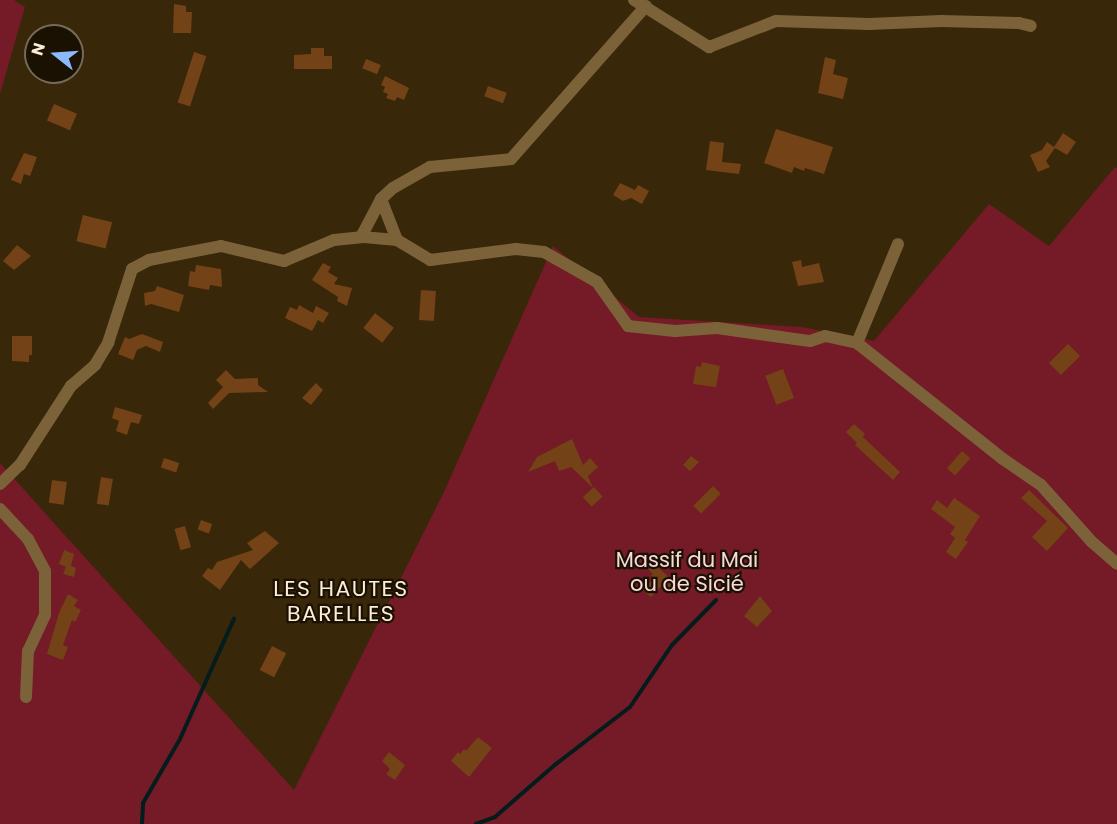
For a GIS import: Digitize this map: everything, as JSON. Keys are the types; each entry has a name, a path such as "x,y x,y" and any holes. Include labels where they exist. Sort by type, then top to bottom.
{"street":[{"path":"361,237 381,199 393,188 430,167 511,159 640,3 709,47 776,21 869,24 941,21 1019,23 1031,26"},
{"path":"381,199 397,240"},
{"path":"0,484 20,465 71,386 95,365 108,343 132,269 149,260 220,246 284,261 334,240 361,237 397,240 430,260 516,249 544,252 597,282 628,326 675,331 717,328 810,341 825,336 857,343 1003,459 1041,485 1092,542 1117,564"},
{"path":"857,343 898,244"},
{"path":"0,509 28,539 45,571 45,615 28,651 26,697"}],"green space":[{"path":"0,0 14,0 25,7 0,94"},
{"name":"Massif du Mai ou de Sicié","path":"1115,167 1117,168 1117,824 0,824 0,463 294,790 444,492 553,246 639,317 802,327 874,341 989,204 1049,246"}],"building":[{"path":"174,4 186,6 186,12 192,12 191,33 173,33"},
{"path":"311,48 324,48 324,56 332,56 332,69 294,69 294,55 311,54"},
{"path":"194,52 206,56 190,106 178,102"},
{"path":"825,57 836,60 833,74 848,78 843,99 818,93"},
{"path":"366,59 381,65 377,74 362,68"},
{"path":"385,76 409,88 404,100 397,97 395,101 386,98 388,94 383,92 385,87 381,85"},
{"path":"488,86 507,93 503,103 484,96"},
{"path":"54,104 77,114 70,130 47,121"},
{"path":"776,129 833,147 824,174 794,167 792,173 764,163"},
{"path":"1063,133 1076,142 1067,155 1055,148 1046,161 1050,167 1038,172 1030,155 1042,150 1047,142 1054,147"},
{"path":"710,141 724,143 722,162 741,164 739,174 706,170"},
{"path":"24,153 37,157 30,176 24,174 21,184 11,180"},
{"path":"620,183 635,190 638,185 649,191 642,204 631,198 623,201 613,195"},
{"path":"83,215 112,222 106,248 76,241"},
{"path":"17,245 31,256 14,270 3,261"},
{"path":"801,260 802,267 819,263 824,282 798,286 792,262"},
{"path":"323,263 331,267 328,272 338,278 334,284 352,288 347,306 337,301 338,297 312,280"},
{"path":"196,265 221,269 222,287 210,285 209,290 188,286 190,271 195,272"},
{"path":"157,286 184,295 179,312 151,304 145,306 144,293 155,291"},
{"path":"421,290 436,291 434,321 419,320"},
{"path":"299,305 313,313 316,306 329,313 323,323 318,320 312,331 285,318 290,307 297,310"},
{"path":"375,313 394,328 382,343 363,328"},
{"path":"142,334 163,342 160,352 146,346 137,350 133,360 118,354 125,337 129,339"},
{"path":"12,336 32,336 32,355 29,355 29,362 12,361"},
{"path":"1068,344 1080,356 1061,375 1049,363"},
{"path":"702,362 720,366 716,387 693,384 696,366 701,367"},
{"path":"783,369 794,398 776,405 765,376"},
{"path":"226,370 235,379 258,378 258,385 268,392 229,393 213,409 208,403 223,387 216,380"},
{"path":"316,383 323,390 311,405 302,398"},
{"path":"115,407 142,415 139,424 131,422 127,435 116,431 119,421 112,418"},
{"path":"854,424 865,434 861,439 863,437 900,472 893,480 855,445 857,443 846,432"},
{"path":"572,439 583,465 590,458 598,467 588,476 593,488 571,467 559,471 555,461 528,472 537,457"},
{"path":"962,451 970,458 955,476 947,468"},
{"path":"691,456 699,462 690,471 683,465"},
{"path":"164,458 179,463 176,472 161,468"},
{"path":"101,477 113,479 109,506 97,504"},
{"path":"52,480 67,482 64,505 49,503"},
{"path":"713,486 721,494 701,514 693,506"},
{"path":"594,487 603,497 592,507 583,497"},
{"path":"1029,490 1068,528 1047,551 1032,537 1047,521 1021,498"},
{"path":"954,498 980,516 965,540 968,542 956,559 946,552 955,538 950,534 955,527 931,509 937,500 947,508"},
{"path":"201,520 212,524 209,534 198,529"},
{"path":"185,526 191,547 180,550 174,529"},
{"path":"265,531 279,543 250,569 241,560 220,590 202,576 208,568 212,570 217,562 253,550 247,543"},
{"path":"64,550 74,554 71,566 76,568 74,577 63,574 66,567 59,564"},
{"path":"651,561 674,582 668,589 663,584 651,597 643,590 653,579 651,576 653,574 645,566"},
{"path":"68,594 78,600 74,606 81,610 75,622 72,620 63,645 68,647 63,660 47,654 59,613"},
{"path":"760,596 772,611 757,627 744,616"},
{"path":"272,646 286,653 274,677 260,670"},
{"path":"478,737 492,748 469,777 451,761 458,752 460,754 464,749 466,751"},
{"path":"389,752 405,765 395,780 386,774 390,769 382,761"}],"waterway":[{"path":"476,824 495,817 556,764 630,707 672,645 716,600"},
{"path":"142,824 143,803 180,739 234,619"}],"district":[{"name":"LES HAUTES BARELLES","path":"341,600"}]}
